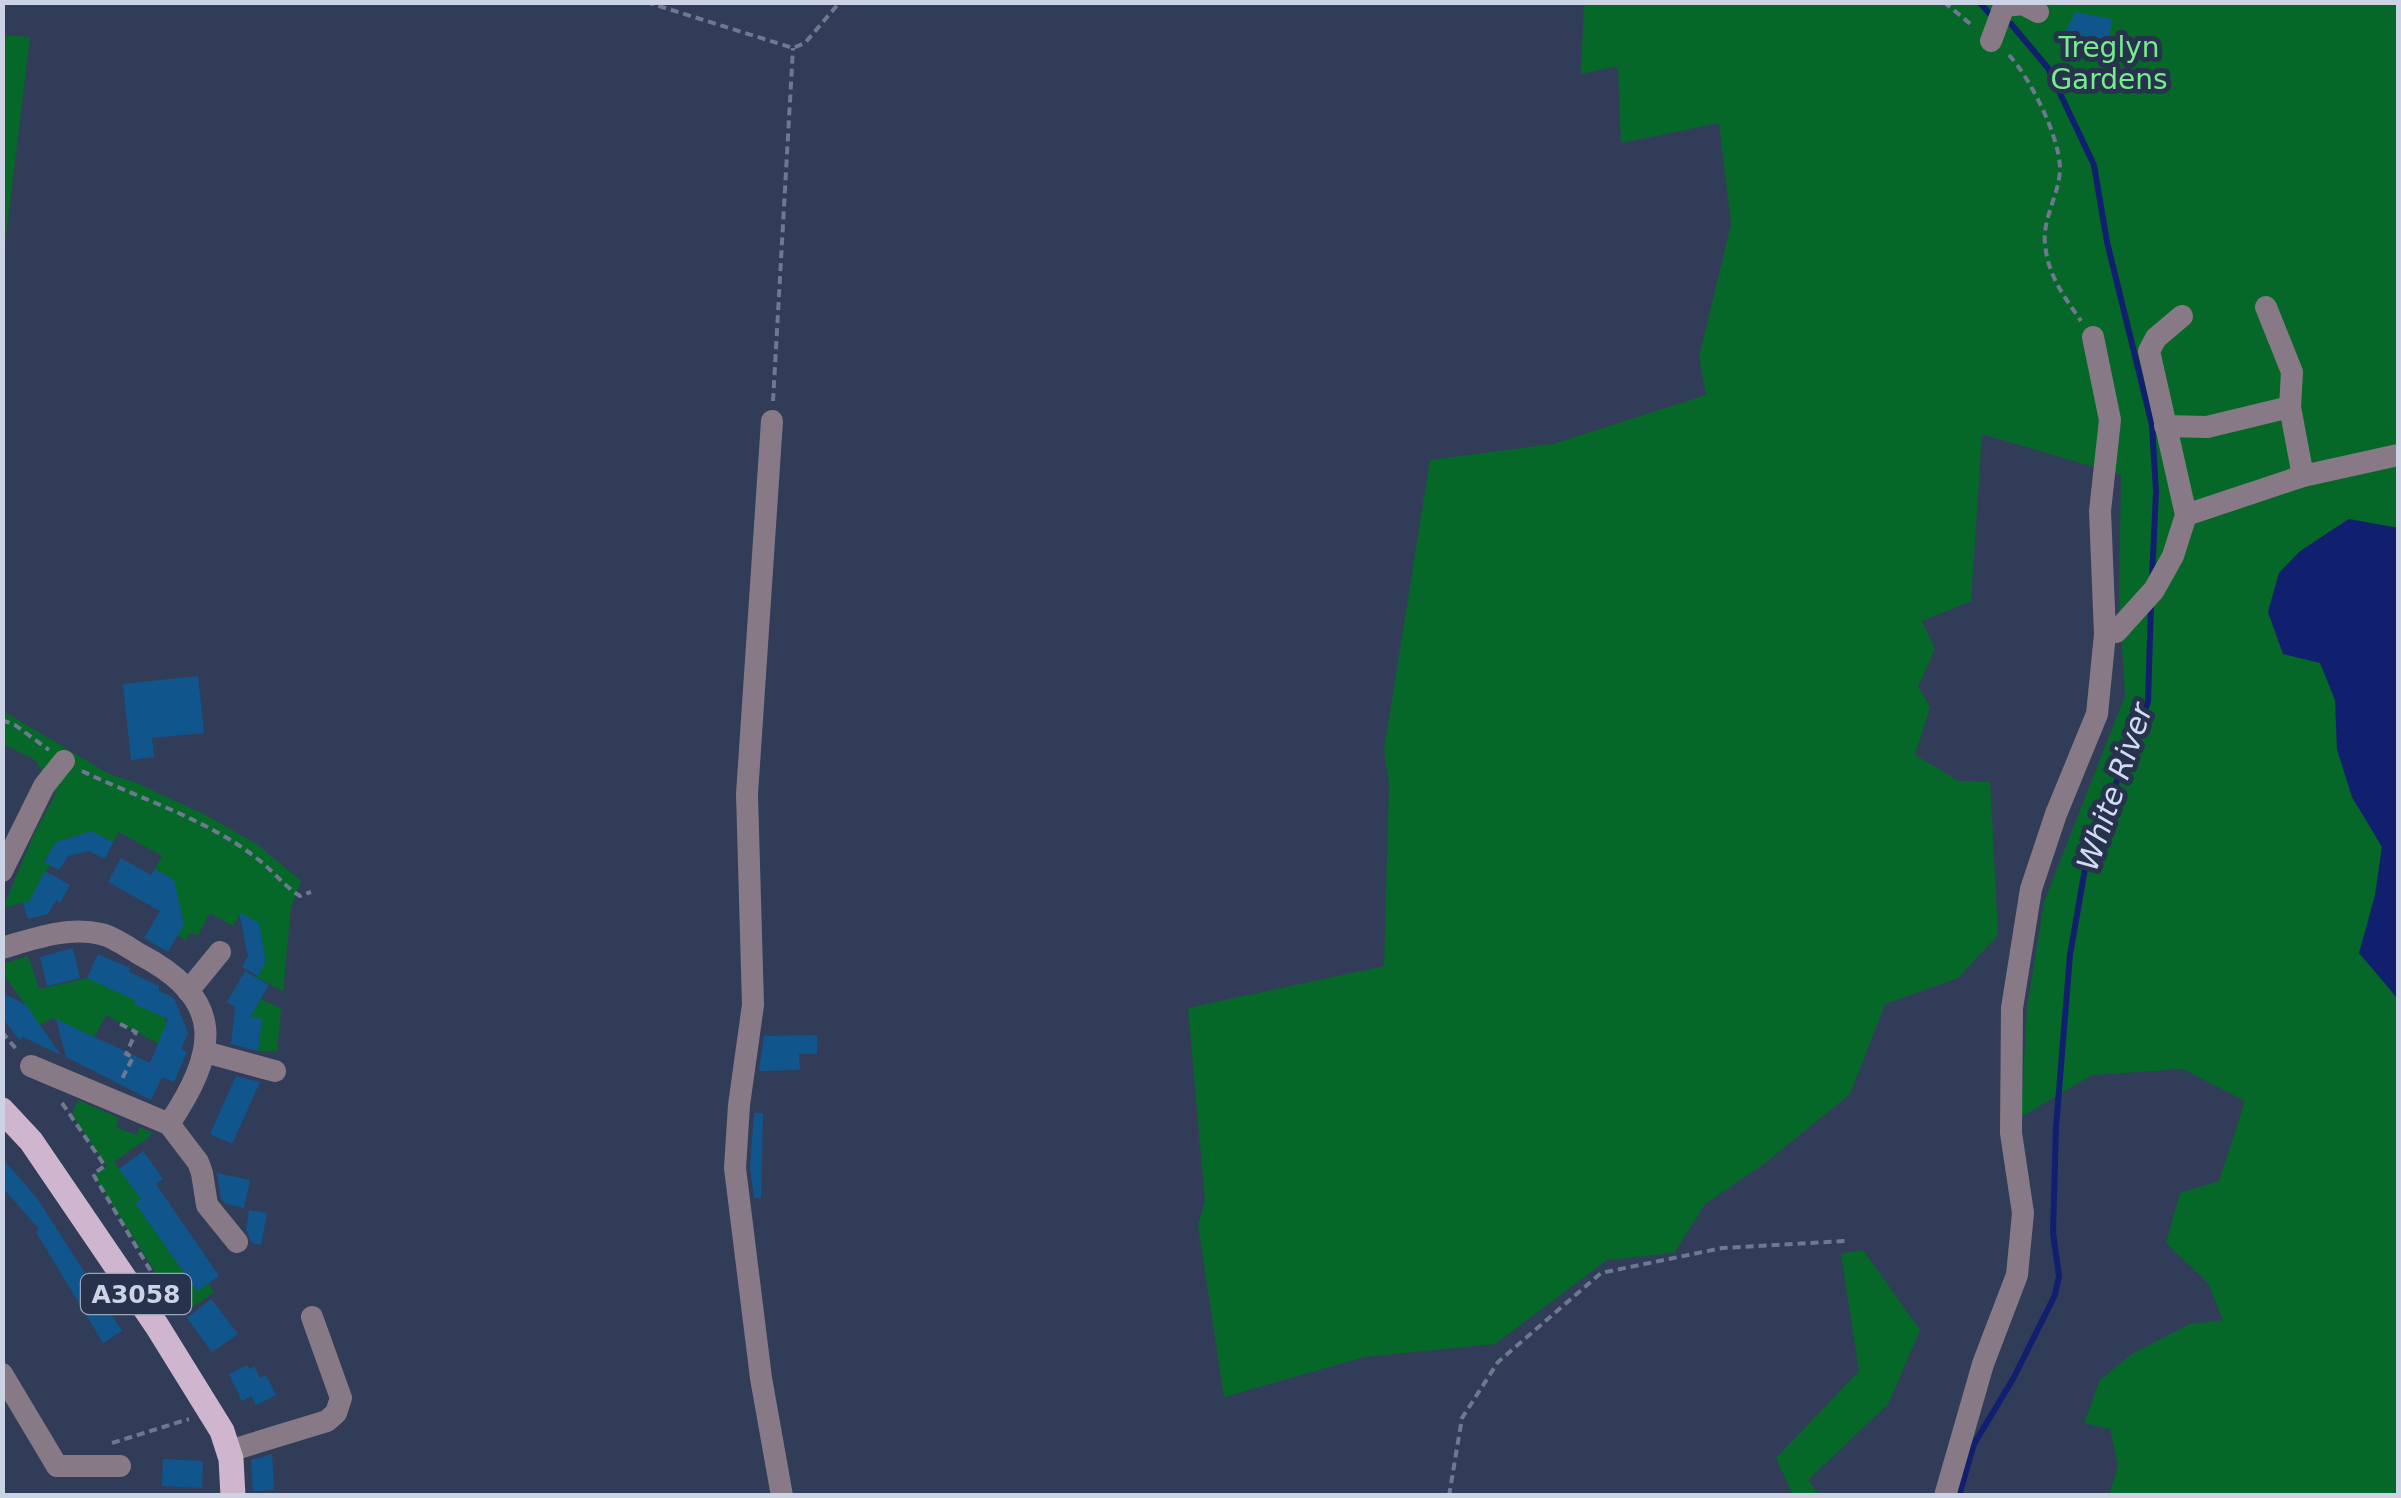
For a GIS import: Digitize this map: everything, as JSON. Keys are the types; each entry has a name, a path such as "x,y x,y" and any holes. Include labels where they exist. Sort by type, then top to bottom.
{"main road":[{"name":"A3058","path":"2,1110 32,1141 158,1326 222,1431 229,1451 234,1496"}],"street":[{"path":"1996,26 2004,6 2023,4 2038,12"},
{"path":"2266,307 2292,372 2290,406 2303,476"},
{"path":"2104,634 2116,632 2150,595 2173,556 2186,515 2150,351 2156,338 2182,316"},
{"path":"1946,1496 1984,1364 2017,1275 2023,1213 2011,1133 2012,1008 2031,889 2056,814 2097,714 2104,634 2100,511 2110,420 2093,337"},
{"path":"2165,426 2206,426 2290,406"},
{"path":"772,420 747,794 753,1005 735,1168 758,1359 782,1496"},
{"path":"2186,515 2303,476 2398,454"},
{"path":"2,871 44,786 64,760"},
{"path":"2,948 59,934 102,934 174,972 200,1006 205,1052 195,1080 169,1124"},
{"path":"188,991 220,952"},
{"path":"205,1052 275,1071"},
{"path":"31,1066 66,1092 169,1124 198,1162 207,1205 237,1242"},
{"path":"229,1451 327,1421 336,1413 342,1398 312,1317"},
{"path":"2,1374 57,1466 120,1466"}],"path":[{"path":"646,2 793,48 805,44 840,2"},
{"path":"1944,2 1996,26 2026,77 2052,134 2060,169 2044,240 2051,277 2093,337"},
{"path":"772,420 793,48"},
{"path":"2,720 64,760 214,833 258,860 300,896 311,892"},
{"path":"118,1088 132,1057 126,1054 136,1032 120,1024"},
{"path":"66,1092 104,1166 92,1174 170,1302"},
{"path":"1449,1496 1462,1418 1498,1362 1602,1273 1722,1248 1845,1241"},
{"path":"107,1444 191,1419"}],"green space":[{"name":"Treglyn Gardens","path":"1584,3 2398,3 2398,528 2348,519 2299,552 2279,573 2268,612 2320,662 2335,700 2337,749 2352,797 2382,847 2375,895 2393,995 2398,999 2398,1495 2109,1495 2118,1466 2110,1429 2084,1423 2100,1380 2132,1354 2190,1324 2223,1320 2208,1283 2166,1243 2180,1193 2219,1181 2245,1101 2183,1069 2092,1075 2021,1117 2027,1007 2044,902 2125,696 2119,595 2121,475 1982,434 1971,601 1922,621 1935,649 1918,686 1930,707 1915,755 1959,781 1990,782 1998,935 1958,978 1885,1004 1850,1094 1765,1163 1705,1204 1674,1253 1607,1260 1495,1344 1364,1357 1224,1397 1198,1225 1205,1201 1188,1008 1384,966 1389,784 1384,750 1430,460 1553,444 1706,395 1699,357 1731,224 1719,123 1621,143 1618,66 1581,74"},
{"path":"2,35 30,37 3,261"},
{"path":"3,711 109,774 204,814 258,845 301,881 291,907 283,991 256,977 266,961 259,924 240,914 233,926 210,913 198,935 189,933 186,940 174,933 174,880 155,869 162,856 119,832 113,842 91,831 56,842 44,861 50,865 36,888 36,899 3,908 56,793 35,760 3,744"},
{"path":"28,956 39,989 87,978 137,996 134,1004 163,1013 170,1035 159,1044 106,1015 94,1037 52,1018 40,1025 3,974 2,964"},
{"path":"261,999 281,1009 277,1051 258,1051 250,1017"},
{"path":"78,1100 119,1118 116,1127 136,1135 140,1127 153,1134 114,1162 141,1199 136,1204 197,1291 208,1283 214,1292 182,1314 94,1176 107,1166 72,1114"},
{"path":"1863,1250 1920,1330 1888,1404 1808,1480 1819,1495 1793,1495 1776,1458 1859,1371 1841,1254"}],"shaded area":[{"path":"2349,519 2398,528 2398,999 2359,953 2375,895 2382,847 2352,797 2337,749 2335,700 2320,663 2283,654 2268,612 2279,573 2299,552"}],"building":[{"path":"2075,12 2112,19 2108,41 2065,33"},
{"path":"198,676 204,733 152,738 154,757 131,760 123,684"},
{"path":"91,831 113,842 105,859 89,851 68,856 59,870 44,862 56,842"},
{"path":"121,858 151,875 155,869 174,880 184,924 168,952 144,938 160,911 108,882"},
{"path":"45,871 70,885 48,914 28,919 23,903 29,901"},
{"path":"239,912 259,923 266,961 258,976 242,967 248,956"},
{"path":"73,948 80,978 47,986 40,957"},
{"path":"98,954 130,968 129,972 174,998 188,1033 181,1049 187,1052 174,1082 162,1077 151,1100 66,1057 56,1019 150,1063 168,1019 87,978"},
{"path":"245,971 269,985 250,1017 262,1018 258,1051 231,1044 235,1007 227,1002"},
{"path":"2,993 26,1005 61,1055 23,1037 19,1040 2,1017"},
{"path":"817,1035 817,1054 799,1054 800,1070 759,1071 764,1036"},
{"path":"236,1076 260,1082 232,1144 210,1134"},
{"path":"754,1113 763,1113 761,1198 754,1198 750,1168"},
{"path":"143,1151 163,1179 156,1184 219,1276 197,1291 135,1203 141,1199 119,1169"},
{"path":"2,1158 37,1198 122,1331 103,1343 36,1232 39,1229 2,1187"},
{"path":"217,1173 250,1180 244,1208 221,1199"},
{"path":"249,1210 267,1213 261,1245 252,1243 246,1230"},
{"path":"211,1299 238,1334 212,1352 187,1318"},
{"path":"247,1365 249,1369 254,1366 260,1378 266,1375 276,1395 256,1405 251,1396 242,1401 229,1374"},
{"path":"272,1454 274,1490 253,1491 251,1460"},
{"path":"163,1459 203,1461 202,1488 162,1486"}],"waterway":[{"name":"White River","path":"1979,2 1990,14"},
{"name":"White River","path":"2011,24 2048,68 2094,165 2107,242 2152,425 2156,491 2152,578"},
{"name":"White River","path":"1959,1496 1974,1444 2013,1379 2055,1295 2059,1276 2053,1233 2056,1127 2070,955 2087,857 2148,702 2151,605"}]}
